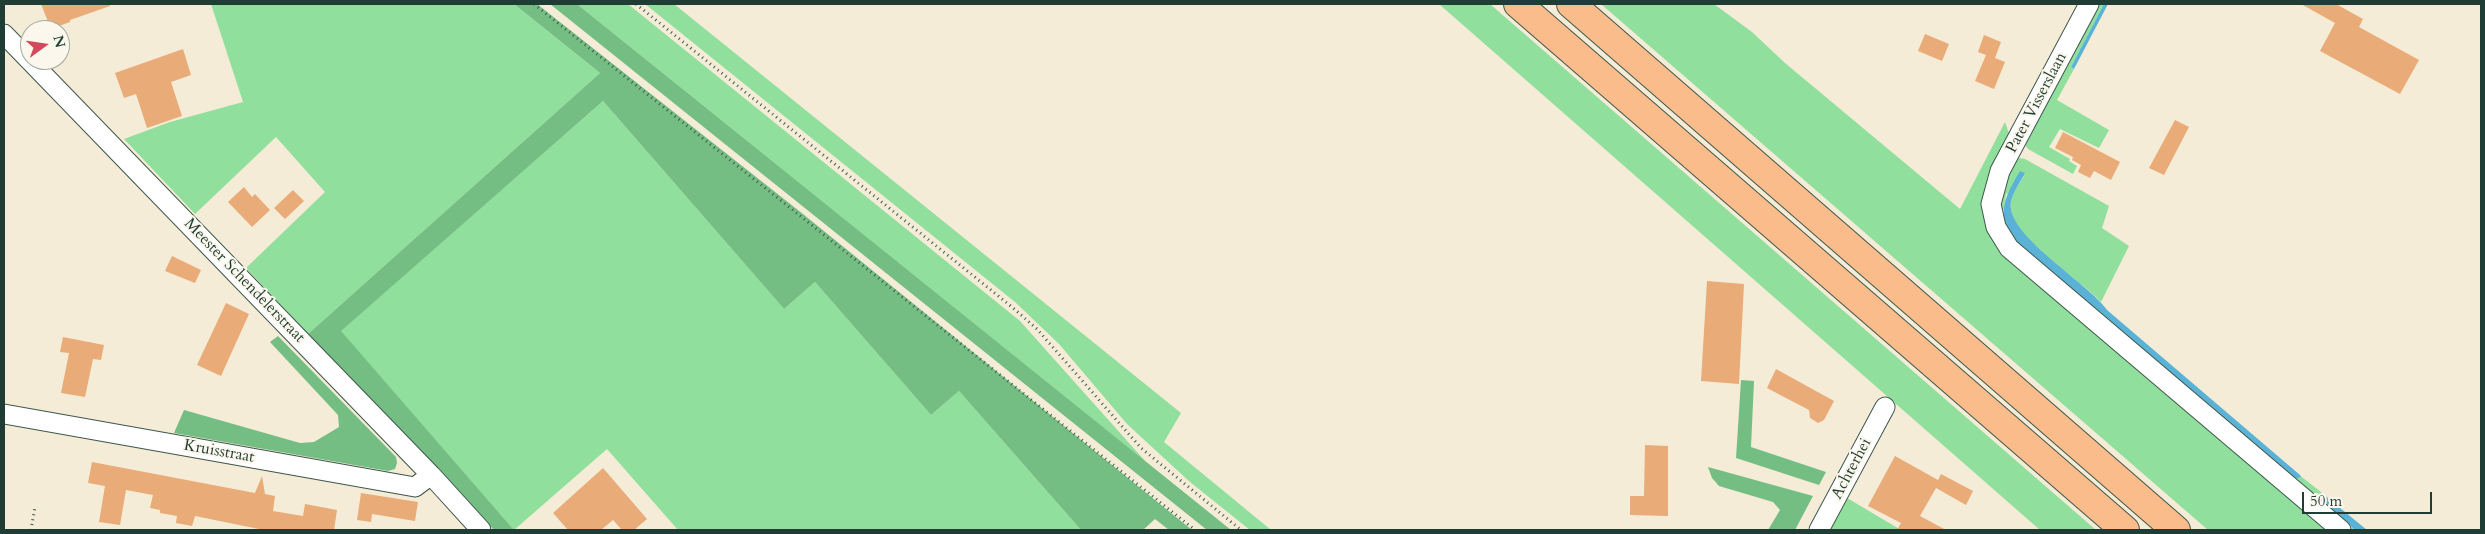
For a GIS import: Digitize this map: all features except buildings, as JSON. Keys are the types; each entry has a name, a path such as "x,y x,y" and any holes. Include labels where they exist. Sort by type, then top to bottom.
{"highway":[{"path":"1518,4 2125,530"},
{"path":"1571,4 2176,530"}],"street":[{"name":"Pater Visserslaan","path":"2089,4 2000,171 1990,204 1996,226 2009,248 2341,530"},
{"name":"Meester Schendelerstraat","path":"4,34 431,475 481,530"},
{"name":"Achterhei","path":"1819,530 1885,407"},
{"name":"Kruisstraat","path":"4,414 415,487 431,475"}],"path":[{"path":"534,4 1195,530"},
{"path":"636,4 1012,307 1043,336 1141,448 1241,530"},
{"path":"31,530 35,507"}],"green space":[{"path":"211,4 514,4 600,73 308,334 246,268 325,192 276,137 195,214 124,139 170,122 243,102"},
{"path":"514,4 537,4 803,214 1192,530 1169,530 1155,519 1143,530 1081,530 959,391 931,415 815,282 784,309 603,101 341,331 514,530 494,530 308,334 600,73"},
{"path":"550,4 577,4 1231,530 1207,530"},
{"path":"577,4 628,4 1020,321 1146,462"},
{"path":"645,4 674,4 1181,413 1164,442 1271,530 1250,530 1190,482 1127,424 1059,344 1015,302"},
{"path":"1439,4 1490,4 2096,530 2040,530"},
{"path":"1601,4 1714,4 1752,32 1785,63 1960,209 2005,122 2011,139 1987,214 2332,530 2208,530"},
{"path":"2095,4 2104,4 2071,67 2074,69 2057,100 2109,130 2099,148 2060,129 2049,147 2070,159 2069,161 2077,166 2073,174 2028,149 2022,141"},
{"path":"603,101 784,309 815,282 931,415 959,391 1081,530 678,530 607,449 514,530 340,331"},
{"path":"2013,157 2025,159 2109,206 2102,228 2129,246 2101,302 2046,256 2020,228 2012,214 2011,201 2025,174 2006,195 2003,214 2029,253 2162,367 2321,492 2323,494 2319,499 2355,530 2348,530 2008,239 1997,204"},
{"path":"278,336 396,457 395,469 388,471 174,433 184,410 300,443 314,442 339,427 338,415 270,342"},
{"path":"1741,380 1754,381 1751,447 1826,472 1819,485 1736,458"},
{"path":"1708,467 1813,496 1795,530 1768,530 1780,510 1773,502 1719,486 1712,478"},
{"path":"1842,495 1901,530 1823,530"}],"water":[{"path":"2104,4 2108,4 2074,69 2071,67"},
{"path":"2020,171 2025,173 2011,201 2012,214 2020,228 2033,243 2083,286 2107,310 2301,477 2295,479 2015,241 2005,222 2004,205"},
{"path":"2323,494 2367,530 2355,530 2319,499"}]}
